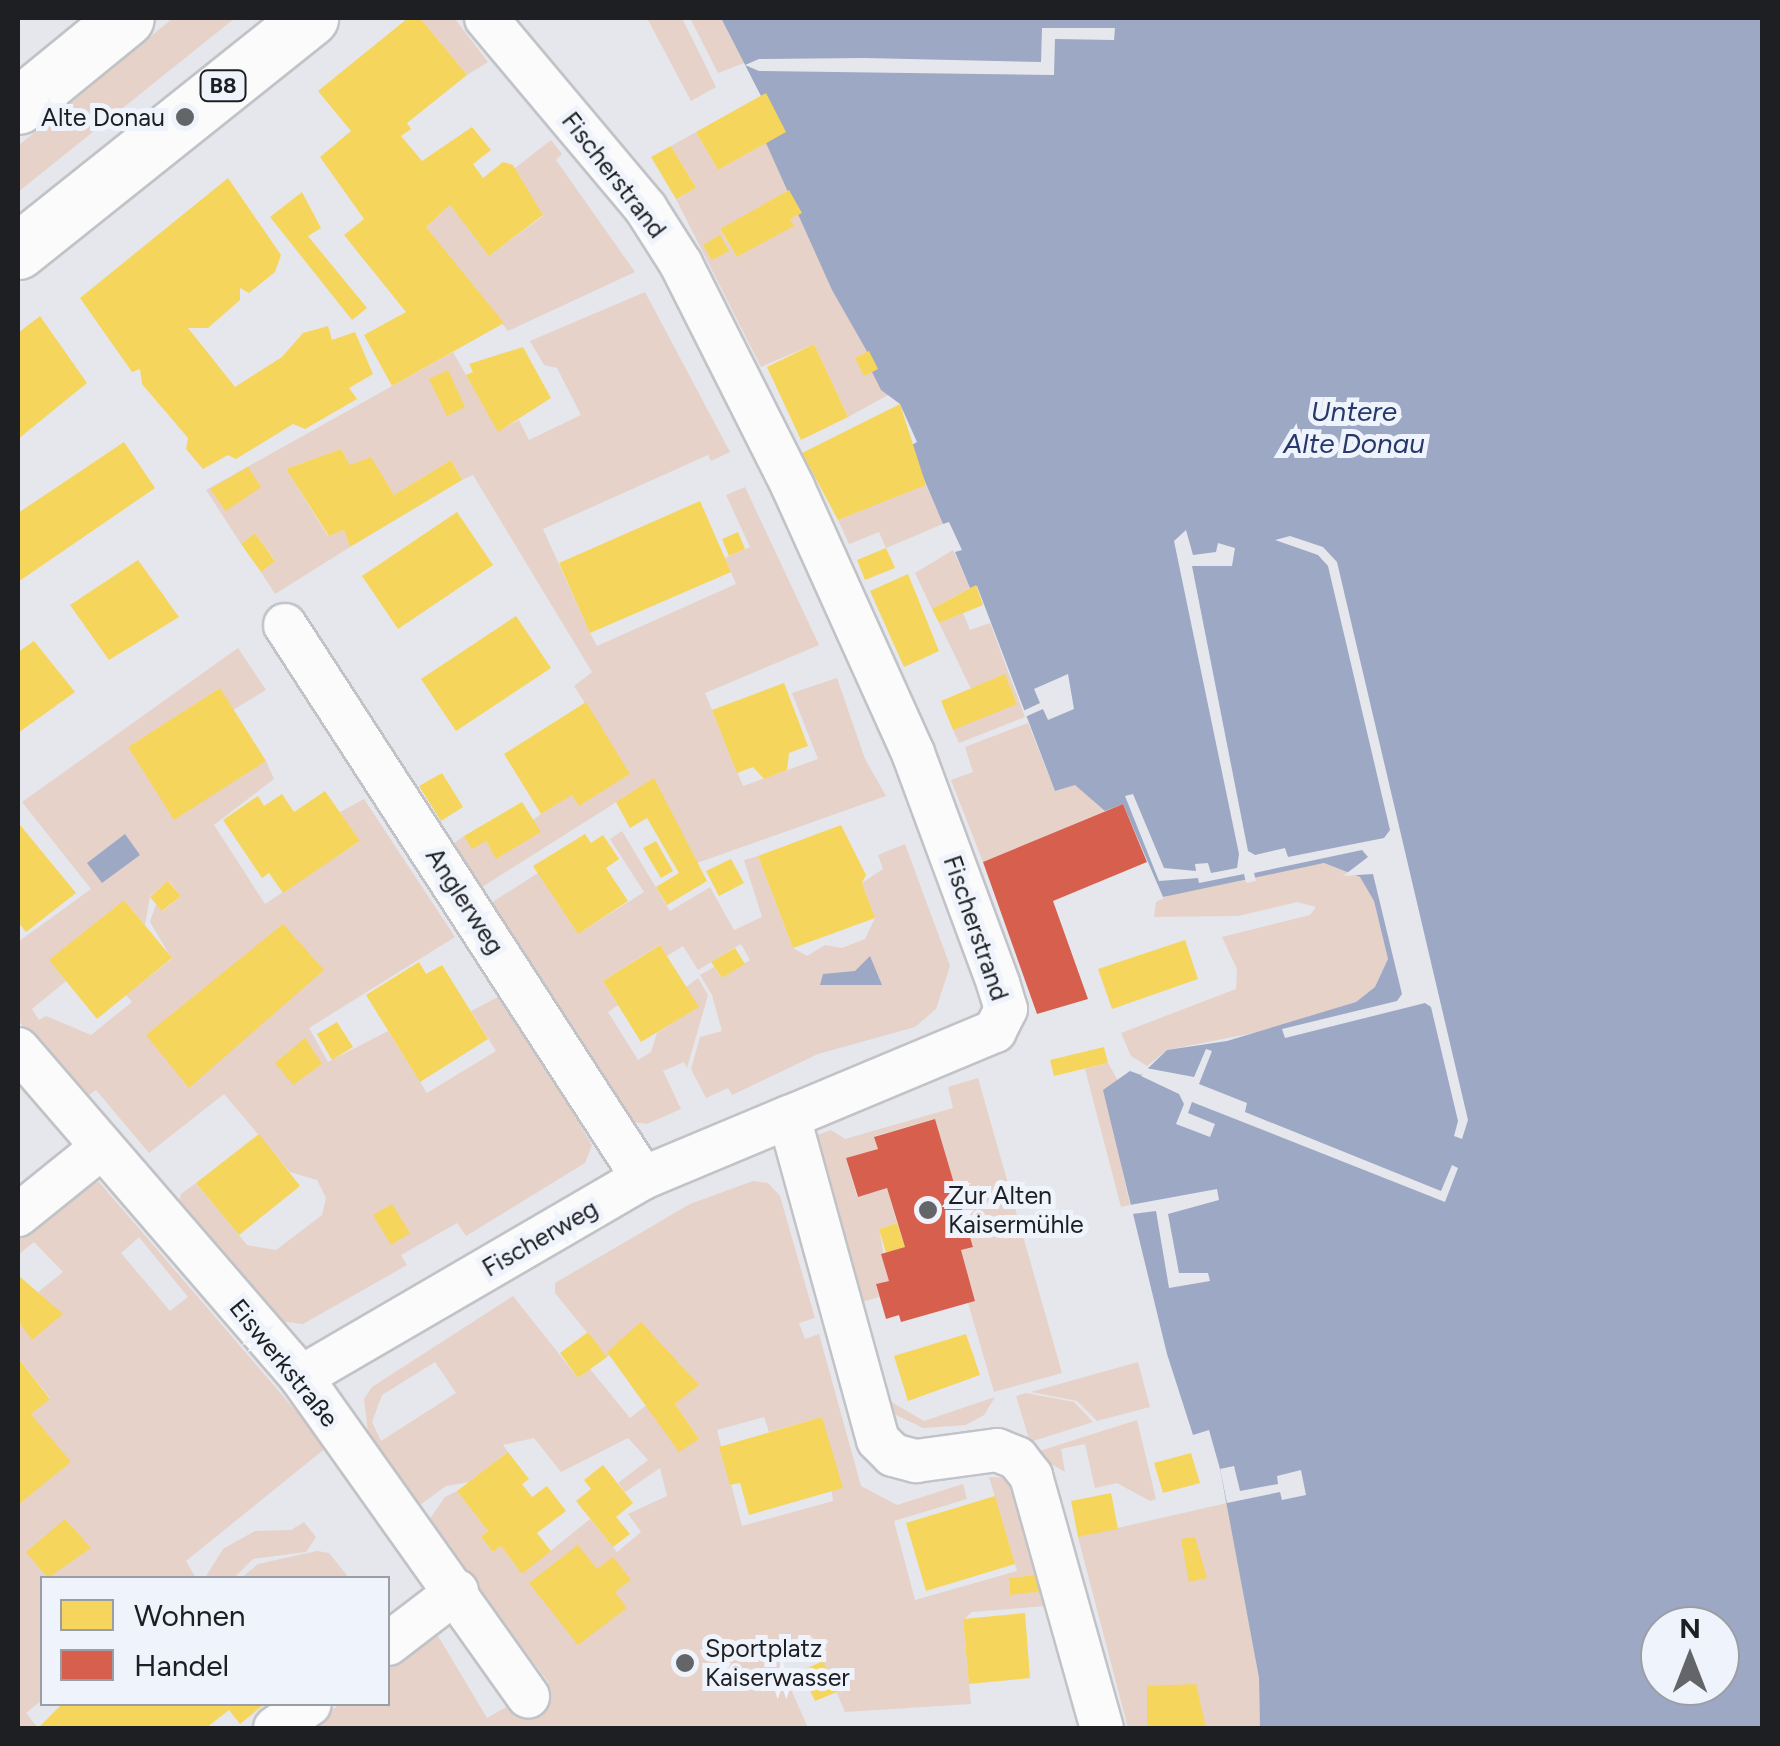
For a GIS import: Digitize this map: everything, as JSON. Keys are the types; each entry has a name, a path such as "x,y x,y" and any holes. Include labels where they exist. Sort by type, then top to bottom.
{"main road":[{"path":"18,106 126,18"},
{"name":"B8","path":"18,250 310,18"}],"street":[{"name":"Fischerstrand","path":"486,18 646,209 681,264 793,487 912,752 1006,1008 995,1031 789,1118"},
{"name":"Anglerweg","path":"285,624 643,1178"},
{"name":"Eiswerkstraße","path":"18,1049 300,1377 528,1696"},
{"name":"Fischerweg","path":"300,1377 643,1178 789,1118"},
{"path":"789,1118 878,1440 894,1455 916,1461 997,1450 1017,1458 1031,1476 1102,1728"},
{"path":"18,1215 101,1148"},
{"path":"390,1642 456,1591"},
{"path":"276,1728 307,1706"}],"shaded area":[{"path":"173,18 235,18 18,192 18,146"},
{"path":"420,18 455,19 488,62 467,75"},
{"path":"647,18 682,18 716,87 691,101"},
{"path":"690,18 721,18 744,63 718,73"},
{"path":"696,132 718,170 766,143 782,168 795,172 798,191 817,201 822,209 802,221 832,290 848,304 881,361 890,394 848,417 814,344 761,367 676,199 696,188 671,146","holes":["789,190 802,213 790,219 793,226 737,257 720,230"]},
{"path":"551,140 562,154 556,160 635,272 508,331 426,227 450,205 490,255 543,216 515,168"},
{"path":"645,292 730,452 711,461 708,455 543,529 590,633 597,646 736,584 725,558 750,547 726,495 745,487 819,645 705,693 743,786 818,759 792,693 837,678 865,759 886,796 697,863 653,779 482,887 454,843 464,836 486,841 497,858 540,832 533,820 541,814 572,795 579,805 630,774 574,686 592,672 473,475 462,480 451,460 394,495 350,465 341,449 286,469 328,536 344,530 350,547 275,594 261,572 275,560 255,533 241,544 206,490 453,352 498,431 519,420 529,440 581,415 557,368 544,365 530,341"},
{"path":"926,485 943,524 886,548 879,532 849,544 838,520"},
{"path":"953,550 970,588 932,609 915,573"},
{"path":"963,613 970,630 990,623 1025,717 959,743 953,730 1017,703 1005,675 971,689 939,623"},
{"path":"238,648 266,690 233,710 219,689 128,747 174,819 266,761 274,779 214,825 265,904 359,842 340,812 364,799 455,937 309,1028 328,1062 388,1031 427,1093 496,1051 471,1011 502,995 592,1145 585,1163 466,1236 457,1223 401,1255 407,1265 303,1324 278,1321 177,1210 181,1194 196,1183 247,1245 276,1250 322,1215 326,1198 317,1180 290,1172 224,1094 149,1153 96,1090 86,1097 64,1077 18,1020 18,942 91,889 22,802","holes":["169,881 181,896 163,911 156,904 150,922 172,959 126,995 132,1002 91,1035 46,1016 39,1020 32,1009 66,981 50,961 124,900 145,925 150,896"]},
{"path":"1028,723 1055,791 1075,784 1105,811 983,862 951,780 973,772 965,747"},
{"path":"622,831 670,911 710,887 734,930 762,917 744,860 758,856 793,948 807,956 825,945 842,948 865,939 875,918 862,883 883,869 878,855 905,844 950,966 936,1009 915,1027 818,1054 732,1095 728,1088 706,1098 691,1069 700,1037 722,1031 712,995 700,975 714,967 722,978 750,960 741,944 698,970 683,946 667,956 659,945 603,981 618,1005 608,1012 638,1060 651,1052 657,1033 698,1007 686,987 698,978 708,995 687,1068 684,1062 663,1071 681,1109 647,1124 633,1122 491,903 538,873 578,934 644,892 610,839"},
{"path":"1324,863 1360,877 1374,901 1388,959 1375,987 1356,1002 1278,1028 1167,1050 1147,1066 1131,1056 1121,1033 1236,989 1237,969 1222,937 1310,915 1316,907 1297,902 1238,916 1154,917 1156,902 1181,889"},
{"path":"1108,1063 1121,1086 1122,1169 1130,1205 1121,1207 1085,1069"},
{"path":"978,1078 1062,1373 994,1392 968,1303 975,1300 961,1250 973,1246 935,1119 875,1136 878,1149 846,1158 857,1197 887,1188 897,1223 879,1229 889,1281 876,1284 879,1297 862,1302 880,1370 815,1136 831,1130 845,1139 953,1108 948,1087"},
{"path":"753,1181 768,1183 780,1196 815,1318 799,1323 805,1339 819,1334 861,1486 897,1505 963,1484 967,1499 894,1521 915,1600 1017,1571 989,1477 1011,1478 1042,1574 1009,1578 1010,1594 1044,1591 1045,1606 972,1612 963,1620 971,1704 845,1712 812,1636 775,1653 808,1728 307,1728 337,1706 390,1706 390,1666 435,1631 487,1718 549,1683 427,1523 445,1497 457,1491 488,1531 481,1537 493,1552 501,1546 522,1574 590,1519 617,1552 641,1532 628,1514 667,1496 660,1468 625,1492 618,1483 648,1460 628,1438 561,1472 534,1438 503,1445 508,1452 469,1482 446,1486 417,1507 369,1441 364,1399 372,1387 513,1296 578,1378 590,1369 630,1418 648,1404 699,1439 675,1404 698,1385 641,1323 607,1357 555,1293 555,1283 690,1204","holes":["435,1362 456,1393 381,1441 372,1422 382,1395","764,1417 769,1432 822,1417 833,1501 742,1526 717,1430"]},
{"path":"99,1182 327,1447 186,1561 195,1576 40,1576 40,1702 26,1713 38,1728 18,1728 18,1505 70,1462 31,1414 50,1398 18,1358 18,1321 32,1339 62,1314 38,1292 63,1272 34,1242 18,1255 18,1239 86,1184","holes":["139,1237 188,1297 170,1311 121,1253"]},
{"path":"1138,1362 1150,1407 1097,1421 1077,1401 1031,1392"},
{"path":"1026,1393 1074,1402 1093,1422 1030,1442 1016,1396"},
{"path":"995,1397 984,1415 966,1425 923,1428 892,1413 888,1400 924,1421"},
{"path":"1137,1420 1156,1499 1150,1501 1117,1483 1095,1488 1085,1444 1061,1449 1065,1472 1033,1453"},
{"path":"1227,1503 1259,1678 1260,1728 1128,1728 1078,1537"},
{"path":"304,1522 316,1537 306,1552 253,1559 236,1576 206,1576 223,1549 255,1531 291,1530"},
{"path":"317,1551 329,1553 347,1576 243,1576 258,1564"}],"water":[{"name":"Untere Alte Donau","path":"721,18 1762,18 1762,1728 1260,1728 1259,1678 1220,1469 1209,1430 1193,1435 1167,1354 1103,1090 1130,1071 1141,1075 1167,1050 1227,1041 1356,1002 1375,987 1388,959 1374,901 1360,877 1324,863 1163,897 1123,804 1105,811 1075,785 1055,791 977,586 970,588 955,552 962,550 949,522 943,524 910,446 917,442 900,404 881,390 872,372 877,369 832,290 766,143 761,96"},
{"path":"125,834 140,855 102,883 87,863"},
{"path":"870,956 882,985 820,985 823,974 855,971"}],"pier":[{"path":"1042,28 1115,28 1114,40 1055,39 1054,75 759,71 745,65 759,59 1041,62"},
{"path":"1186,530 1193,555 1216,552 1218,543 1235,548 1232,566 1192,566 1248,851 1255,855 1285,848 1288,857 1384,838 1390,830 1328,566 1318,555 1275,540 1290,536 1323,547 1337,562 1468,1120 1462,1139 1454,1136 1458,1121 1431,1007 1425,1003 1285,1038 1282,1029 1397,1001 1402,994 1373,874 1343,876 1368,857 1362,850 1254,873 1256,881 1246,883 1244,874 1199,883 1198,878 1159,881 1125,796 1133,794 1164,868 1196,871 1195,864 1208,863 1211,873 1237,868 1239,854 1174,541"},
{"path":"1068,674 1074,709 1048,720 1043,709 1025,717 1023,711 1040,703 1034,689"},
{"path":"1206,1049 1212,1051 1199,1084 1247,1103 1245,1112 1441,1191 1452,1165 1458,1168 1445,1202 1192,1102 1188,1113 1215,1124 1210,1137 1176,1124 1184,1104 1179,1094 1141,1076 1146,1068 1194,1077"},
{"path":"1217,1189 1219,1200 1168,1214 1179,1273 1208,1273 1210,1281 1169,1288 1156,1211 1132,1214 1130,1205"},
{"path":"1234,1466 1240,1491 1278,1484 1277,1476 1301,1470 1306,1495 1282,1500 1280,1492 1227,1503 1220,1469"}],"building: Wohnen":[{"path":"408,18 420,18 467,75 407,123 411,129 401,136 422,161 472,127 491,150 473,164 483,178 503,162 513,165 543,215 489,256 450,205 426,227 504,323 392,386 364,335 406,312 344,235 364,219 320,157 351,131 318,91"},
{"path":"766,93 786,132 718,170 696,132"},
{"path":"671,146 696,188 676,199 651,157"},
{"path":"228,178 281,255 275,272 249,293 240,288 240,300 208,328 188,328 235,387 282,357 303,333 328,326 332,340 355,332 373,374 349,388 357,399 305,429 293,424 236,459 228,455 203,469 186,449 188,438 142,384 140,369 132,372 80,298"},
{"path":"789,190 802,213 790,219 794,226 737,257 720,229"},
{"path":"302,192 321,228 308,236 367,308 352,320 270,217"},
{"path":"720,235 729,251 712,260 703,245"},
{"path":"40,316 87,383 18,439 18,333"},
{"path":"814,344 848,417 801,440 767,367"},
{"path":"523,347 551,398 498,432 466,375 473,372 469,364"},
{"path":"869,351 878,369 864,376 855,358"},
{"path":"448,370 465,407 447,416 429,379"},
{"path":"900,404 926,485 838,520 802,453"},
{"path":"124,442 155,488 18,582 18,513"},
{"path":"341,449 350,465 371,457 394,495 451,460 462,480 350,547 344,530 329,536 286,469"},
{"path":"248,467 261,487 226,511 210,489"},
{"path":"700,501 731,572 590,633 559,563"},
{"path":"457,512 493,565 398,629 362,576"},
{"path":"738,532 745,549 729,556 722,539"},
{"path":"255,533 275,561 261,572 241,544"},
{"path":"886,548 895,568 865,580 857,560"},
{"path":"138,560 179,617 109,660 70,605"},
{"path":"908,574 939,651 904,667 870,591"},
{"path":"976,585 983,605 939,623 932,609"},
{"path":"516,616 551,668 456,731 421,679"},
{"path":"34,641 75,692 18,733 18,652"},
{"path":"1005,674 1017,704 953,730 941,701"},
{"path":"784,683 808,746 789,753 787,770 764,779 753,767 737,773 712,710"},
{"path":"220,688 266,761 174,820 128,747"},
{"path":"586,702 630,774 579,806 572,795 541,814 504,754"},
{"path":"442,773 463,807 441,821 419,786"},
{"path":"654,778 707,881 667,905 656,887 679,873 647,818 630,828 616,802"},
{"path":"325,791 360,841 283,893 269,873 262,878 223,820 258,796 264,806 282,794 294,812"},
{"path":"522,802 541,832 496,859 486,841 472,849 464,836"},
{"path":"20,825 76,893 26,932 18,922"},
{"path":"841,825 866,875 862,883 875,918 793,948 758,856"},
{"path":"585,834 591,843 603,835 619,859 606,868 628,901 578,934 533,866"},
{"path":"656,841 673,871 661,878 643,848"},
{"path":"731,859 744,883 719,896 706,871"},
{"path":"168,881 181,896 162,911 150,897"},
{"path":"124,900 172,958 97,1019 49,960"},
{"path":"283,924 324,970 189,1088 146,1035"},
{"path":"1185,940 1198,979 1112,1009 1098,969"},
{"path":"660,945 699,1007 641,1042 603,981"},
{"path":"735,948 745,964 722,978 711,962"},
{"path":"419,962 426,974 442,965 488,1039 420,1082 366,995"},
{"path":"337,1022 353,1047 332,1060 317,1034"},
{"path":"305,1038 322,1064 293,1085 275,1063"},
{"path":"1104,1047 1108,1063 1054,1076 1050,1060"},
{"path":"259,1134 300,1186 239,1235 196,1183"},
{"path":"392,1204 410,1233 391,1245 373,1215"},
{"path":"897,1223 905,1247 886,1253 879,1229"},
{"path":"18,1275 63,1314 32,1340 18,1321"},
{"path":"641,1322 699,1385 675,1404 699,1439 679,1452 607,1352"},
{"path":"588,1332 607,1357 578,1378 560,1353"},
{"path":"966,1334 980,1375 908,1401 894,1356"},
{"path":"18,1358 50,1399 31,1414 71,1462 18,1505"},
{"path":"822,1417 843,1488 749,1515 740,1483 730,1485 719,1447"},
{"path":"508,1452 529,1479 522,1484 532,1497 547,1486 566,1511 537,1533 551,1551 522,1574 501,1546 493,1552 481,1537 488,1531 457,1491"},
{"path":"1191,1453 1200,1483 1163,1493 1154,1463"},
{"path":"603,1465 633,1503 616,1517 630,1534 613,1547 576,1501 591,1489 584,1480"},
{"path":"1111,1493 1118,1529 1078,1537 1071,1501"},
{"path":"995,1496 1015,1564 926,1591 906,1523"},
{"path":"65,1519 91,1548 51,1576 46,1576 26,1552"},
{"path":"1195,1537 1207,1578 1189,1582 1181,1539"},
{"path":"578,1545 597,1569 613,1557 631,1580 615,1592 627,1608 578,1645 529,1583"},
{"path":"1042,1574 1044,1591 1010,1595 1009,1578"},
{"path":"1025,1613 1030,1678 969,1684 963,1619"},
{"path":"823,1661 837,1692 815,1701 801,1671"},
{"path":"1196,1684 1206,1728 1147,1728 1147,1686"},
{"path":"60,1706 262,1706 240,1724 229,1710 206,1728 38,1728"}],"building: Handel":[{"path":"1123,804 1147,862 1053,901 1088,999 1037,1014 983,862"},
{"name":"Zur Alten Kaisermühle","path":"935,1119 973,1247 961,1250 975,1301 901,1322 899,1315 886,1319 876,1284 889,1281 881,1254 905,1247 887,1188 858,1197 846,1158 878,1149 874,1137"}],"place":[{"name":"Alte Donau","path":"185,117"},
{"name":"Zur Alten Kaisermühle","path":"928,1210"},
{"name":"Sportplatz Kaiserwasser","path":"685,1663"}]}
